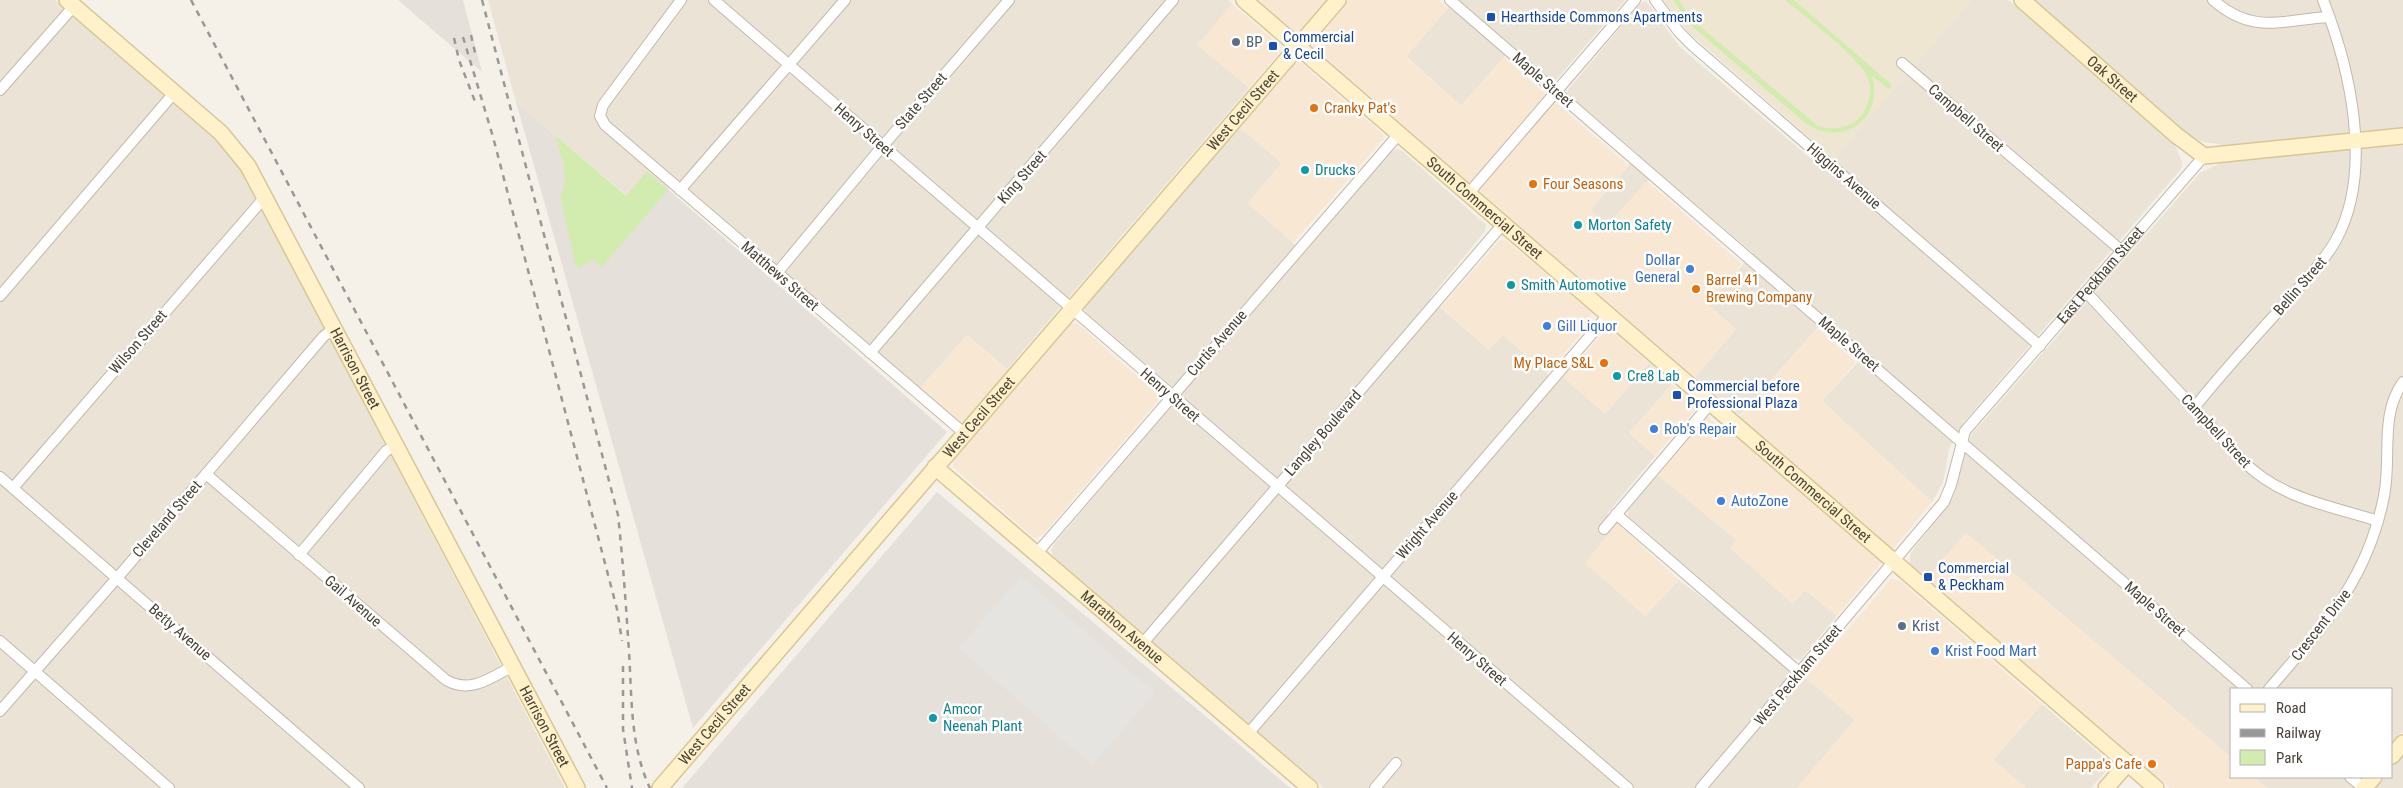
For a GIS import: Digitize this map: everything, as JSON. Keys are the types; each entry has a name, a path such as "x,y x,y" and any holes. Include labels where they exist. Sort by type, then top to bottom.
{"main road":[{"name":"South Commercial Street","path":"1244,0 2156,788"},
{"name":"West Cecil Street","path":"660,788 1070,309 1338,0"},
{"name":"Oak Street","path":"2022,0 2176,135 2204,156"},
{"name":"Harrison Street","path":"70,3 231,143 248,166 577,788"},
{"path":"2204,156 2403,136"},
{"name":"Marathon Avenue","path":"935,467 1037,552 1310,788"},
{"path":"2393,755 2403,743"},
{"path":"2106,788 2128,763"},
{"path":"2364,788 2373,778"}],"street":[{"name":"Matthews Street","path":"681,0 603,105 600,116 608,129 964,433"},
{"name":"Henry Street","path":"714,0 1070,309 1628,788"},
{"path":"680,190 844,0"},
{"name":"State Street","path":"778,273 883,146 1009,0"},
{"name":"King Street","path":"870,353 1173,0"},
{"name":"Maple Street","path":"1450,0 2246,688"},
{"path":"1468,194 1636,0"},
{"name":"Higgins Avenue","path":"1655,0 1679,32 1693,46 2040,346"},
{"path":"2212,0 2233,16 2258,23 2330,16"},
{"name":"Bellin Street","path":"2194,408 2319,264 2337,239 2350,208 2356,162 2346,67 2323,0"},
{"path":"0,90 70,3"},
{"name":"Campbell Street","path":"1902,63 2122,251"},
{"path":"0,296 174,93"},
{"name":"Curtis Avenue","path":"1037,552 1399,134"},
{"name":"East Peckham Street","path":"1894,561 1944,502 1951,485 1961,441 1965,432 2204,156"},
{"name":"Wilson Street","path":"13,488 265,197"},
{"name":"Langley Boulevard","path":"1143,643 1503,224"},
{"name":"Campbell Street","path":"2086,292 2255,472 2276,488 2304,499 2378,521"},
{"name":"Wright Avenue","path":"1247,735 1608,315"},
{"name":"Cleveland Street","path":"0,711 323,337 334,328"},
{"name":"Crescent Drive","path":"2270,688 2341,603 2360,571 2378,521 2387,481 2389,411 2395,394 2403,382"},
{"path":"1604,530 1711,403"},
{"path":"299,555 386,451 396,445"},
{"name":"Gail Avenue","path":"206,474 452,684 474,686 513,666"},
{"name":"Betty Avenue","path":"0,477 359,788"},
{"path":"1616,514 1800,673"},
{"name":"West Peckham Street","path":"1701,788 1894,561"},
{"path":"0,641 169,788"},
{"path":"1375,788 1396,763"},
{"path":"2351,778 2364,788"}],"shaded area":[{"path":"0,0 55,0 220,144 239,166 565,788 0,788"},
{"path":"398,0 463,0 482,72 421,20"},
{"path":"488,0 1228,0 1232,4 1198,45 1249,88 1007,369 967,335 920,388 677,179 668,190 627,196 516,102"},
{"path":"1258,0 1328,0 1302,29 1296,32"},
{"path":"1347,0 1438,0 1448,8 1406,57 1461,106 1504,58 1629,166 1590,210 1607,225 1647,181 1742,264 1708,305 1736,329 1695,377 1313,47 1313,40"},
{"path":"1455,0 1625,0 1556,80 1550,78 1513,47 1461,106 1406,56"},
{"path":"1663,0 1971,0 1834,159 1688,32"},
{"path":"1971,0 2008,0 2173,141 2182,162 2181,169 1963,423 1949,449 1943,482 1932,502 1822,401 1867,352 1827,317 1740,415 1695,377 1736,329 1708,305 1753,253 1657,171 1607,226 1590,210 1638,154 1570,96 1567,91 1641,3 1646,1 1680,47 1824,170"},
{"path":"2031,0 2403,0 2403,129 2224,145 2204,142 2189,136"},
{"path":"1232,4 1274,40 1278,47 1278,54 1249,88 1197,45"},
{"path":"1300,62 1382,133 1384,138 1293,243 1248,203 1282,163 1239,127 1293,65"},
{"path":"516,102 626,196 647,171 947,432 693,728"},
{"path":"1239,127 1282,163 1248,203 1303,252 1390,152 1397,149 1401,150 1486,225 1485,231 1430,298 1489,350 1503,335 1558,383 1563,377 1605,414 1649,363 1672,384 1629,433 1655,456 1607,514 1617,523 1586,563 1645,616 1679,580 1806,678 1855,720 1797,788 1324,788 1053,556 1051,550 1055,543 1181,394 1085,312 1084,307"},
{"path":"2403,143 2403,730 2393,742 2393,688 2230,688 2230,756 1966,533 1927,578 1910,564 1910,554 1952,499 1971,435 2200,173 2227,160"},
{"path":"1500,240 1507,241 1591,312 1591,321 1587,327 1547,373 1503,335 1489,350 1441,307"},
{"path":"1077,323 1159,396 1157,402 1045,532 1037,538 1033,537 953,467 952,459 973,433 920,388 967,335 1020,381 1070,324"},
{"path":"1817,328 1856,362 1822,401 1932,502 1837,616 1805,590 1793,604 1730,548 1736,540 1658,475 1708,417 1727,432"},
{"path":"1606,330 1612,331 1649,363 1605,414 1563,377"},
{"path":"1672,384 1696,404 1696,409 1655,456 1629,433"},
{"path":"1658,475 1737,540 1730,548 1793,603 1805,590 1837,616 1800,660 1790,657 1628,516 1628,510"},
{"path":"937,492 1221,729 1290,788 682,788"},
{"path":"1617,523 1679,580 1645,616 1585,563"},
{"path":"1966,533 2230,756 2230,778 2255,778 2267,788 2170,788 1927,578"},
{"path":"1021,576 1155,693 1092,765 959,648"},
{"path":"1891,579 1900,581 2042,704 1993,759 2026,788 1797,788 1855,720 1806,678"},
{"path":"2042,704 2108,761 2106,771 2091,788 2026,788 1993,760"},
{"path":"2403,753 2403,788 2374,788 2382,778 2393,778 2393,766"},
{"path":"2255,778 2362,778 2353,788 2267,788"}],"green space":[{"path":"1674,0 1679,0 1689,17 1818,126 1839,128 1849,125 1858,119 1868,104 1870,93 1869,81 1862,68 1853,58 1785,0 1794,0 1892,85 1889,89 1872,76 1874,92 1872,106 1866,117 1856,126 1845,131 1818,130 1804,122 1686,21"},
{"path":"555,135 626,196 647,171 668,190 602,267 593,259 578,269 575,262 560,197 565,183 564,165"}],"railway":[{"path":"191,0 607,788"},
{"path":"482,0 618,515 635,739 643,772 650,788"},
{"path":"471,35 476,57"},
{"path":"463,37 493,137 617,609 622,641"},
{"path":"454,38 459,60 476,104"},
{"path":"623,666 623,729 632,788"}],"place":[{"name":"Hearthside Commons Apartments","path":"1491,17"},
{"name":"BP","path":"1236,42"},
{"name":"Commercial & Cecil","path":"1273,46"},
{"name":"Cranky Pat's","path":"1314,108"},
{"name":"Drucks","path":"1305,170"},
{"name":"Four Seasons","path":"1533,184"},
{"name":"Morton Safety","path":"1578,225"},
{"name":"Dollar General","path":"1690,269"},
{"name":"Smith Automotive","path":"1511,285"},
{"name":"Barrel 41 Brewing Company","path":"1696,289"},
{"name":"Gill Liquor","path":"1547,326"},
{"name":"My Place S&L","path":"1604,363"},
{"name":"Cre8 Lab","path":"1617,376"},
{"name":"Commercial before Professional Plaza","path":"1677,395"},
{"name":"Rob's Repair","path":"1654,429"},
{"name":"AutoZone","path":"1721,501"},
{"name":"Commercial & Peckham","path":"1928,577"},
{"name":"Krist","path":"1902,626"},
{"name":"Krist Food Mart","path":"1935,651"},
{"name":"Amcor Neenah Plant","path":"933,718"},
{"name":"Pappa's Cafe","path":"2152,764"}]}
